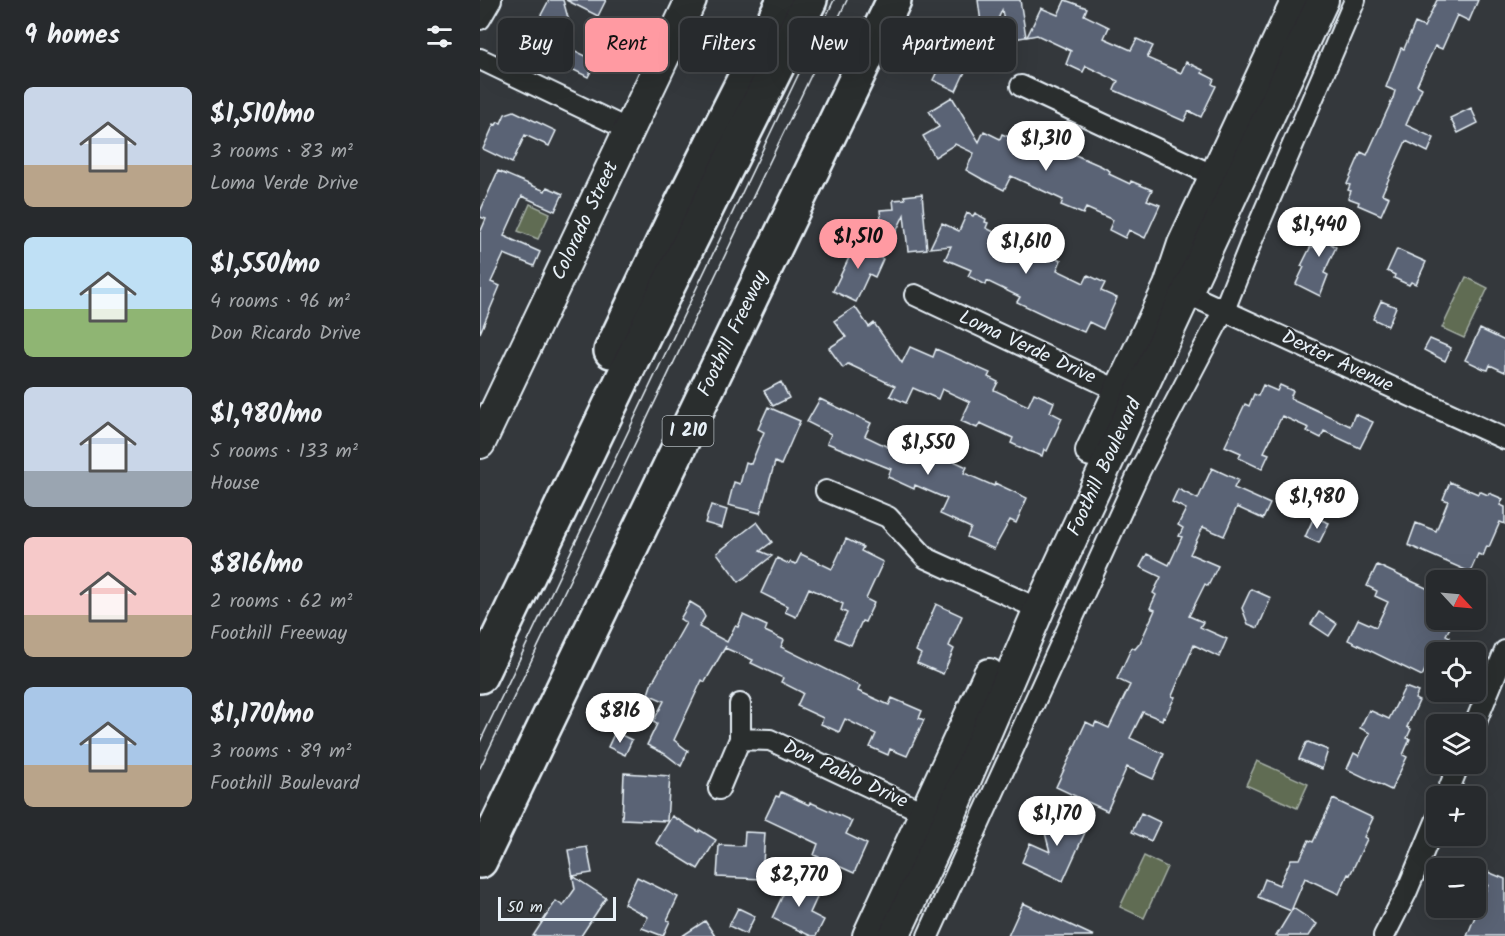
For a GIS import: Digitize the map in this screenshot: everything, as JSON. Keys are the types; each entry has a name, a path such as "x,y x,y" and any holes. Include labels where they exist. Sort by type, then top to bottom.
{"highway":[{"path":"671,225 771,0"},
{"path":"480,627 671,225 784,0"},
{"path":"480,676 650,322 810,0"},
{"path":"480,820 871,0"},
{"name":"Foothill Freeway","path":"480,861 894,0"}],"main road":[{"name":"Colorado Street","path":"480,443 692,0"},
{"name":"Foothill Boulevard","path":"1226,182 1297,0"},
{"name":"Foothill Boulevard","path":"894,936 936,818 1177,290 1184,244 1226,182 1323,0"},
{"name":"Foothill Boulevard","path":"868,936 936,818"}],"street":[{"path":"480,19 491,0"},
{"name":"Foothill Boulevard","path":"928,936 1140,470 1224,310 1355,0"},
{"path":"480,59 629,130"},
{"path":"1021,86 1226,182"},
{"name":"Dexter Avenue","path":"1177,290 1505,439"},
{"name":"Loma Verde Drive","path":"915,295 1129,395"},
{"path":"826,491 888,517 926,558 1031,606"},
{"path":"1479,714 1505,651"},
{"path":"719,789 740,739 740,704"},
{"name":"Don Pablo Drive","path":"740,739 770,740 936,818"},
{"path":"1384,936 1406,893 1426,845"}],"green space":[{"path":"530,204 550,213 538,239 518,231"},
{"path":"1466,277 1488,288 1464,338 1442,328"},
{"path":"1257,761 1308,784 1297,808 1246,785"},
{"path":"1144,856 1167,867 1144,918 1120,907"}],"building":[{"path":"549,0 563,0 568,18 540,18"},
{"path":"566,0 606,0 598,16"},
{"path":"978,0 1020,0 1026,37 1016,39 1016,18 1003,18 1002,10 998,18 980,18"},
{"path":"1065,0 1087,8 1084,15 1109,27 1104,38 1131,50 1137,39 1153,46 1147,58 1181,73 1186,62 1203,70 1202,73 1214,79 1212,84 1216,86 1201,117 1189,111 1184,121 1114,90 1118,81 1086,66 1083,72 1066,64 1071,51 1037,35 1027,37 1041,8 1058,15"},
{"path":"1437,0 1478,0 1469,21 1457,15 1442,49 1435,46 1417,85 1422,88 1406,125 1434,138 1428,152 1406,141 1382,194 1389,197 1381,215 1348,198 1351,191 1348,190 1350,185 1347,184 1361,152 1367,155 1393,98 1395,91 1386,87 1401,48 1404,49 1415,23 1424,27"},
{"path":"573,50 585,56 585,72 590,72 588,77 573,70"},
{"path":"937,72 965,72 956,91 933,80"},
{"path":"952,97 979,142 984,131 1000,139 1002,134 1030,146 1034,137 1101,166 1110,171 1109,174 1130,184 1131,181 1152,190 1147,200 1160,205 1145,238 1129,230 1125,238 1109,230 1113,220 1086,208 1083,214 1061,205 1063,200 1011,176 1004,190 966,170 974,153 955,144 935,157 923,136 939,127 929,111"},
{"path":"1471,108 1478,123 1458,133 1450,118"},
{"path":"514,111 556,131 549,146 525,135 512,163 483,149 494,124 501,123 505,114"},
{"path":"498,171 545,191 547,187 563,194 555,211 522,196 504,236 540,252 534,266 504,254 491,282 500,286 480,333 480,233 486,219 480,217 480,212"},
{"path":"922,194 927,249 908,251 904,215 893,238 883,239 880,210 894,209 893,200"},
{"path":"967,213 973,216 975,213 986,219 985,222 988,223 986,228 1011,241 1042,255 1044,253 1061,260 1057,270 1084,283 1088,275 1105,283 1101,291 1117,298 1103,329 1089,322 1084,332 1055,320 1017,302 1020,297 987,281 986,285 968,276 971,270 945,259 951,246 930,248 942,223 959,231"},
{"path":"1329,215 1342,221 1331,244 1336,247 1324,273 1328,275 1320,296 1296,284 1304,267 1301,266"},
{"path":"858,239 880,249 877,256 883,259 875,277 869,274 856,302 833,291"},
{"path":"1397,249 1426,262 1416,284 1411,282 1409,285 1394,278 1395,275 1387,271"},
{"path":"1381,301 1396,307 1388,326 1373,319"},
{"path":"855,307 869,327 874,323 902,363 910,347 933,357 936,349 990,373 988,377 998,382 994,390 1028,406 1034,393 1054,402 1050,412 1062,418 1047,451 1044,449 1042,456 1011,443 1013,438 980,423 977,428 961,421 970,402 942,389 938,399 913,388 906,403 890,396 895,386 848,364 843,368 829,348 846,337 834,321"},
{"path":"1480,329 1505,341 1505,372 1490,365 1488,370 1484,369 1465,360"},
{"path":"1430,339 1451,348 1445,361 1424,350"},
{"path":"781,382 789,398 773,406 764,391"},
{"path":"1263,385 1277,391 1280,385 1293,391 1290,398 1350,426 1355,414 1373,422 1360,448 1324,431 1321,438 1307,431 1309,428 1282,416 1264,452 1269,454 1262,469 1239,458 1241,453 1225,446 1245,404 1249,406 1254,394 1258,396"},
{"path":"820,399 871,423 865,436 892,449 896,442 940,462 943,456 967,467 964,473 994,486 995,483 1027,498 1016,523 1010,520 994,549 967,537 971,528 940,514 947,499 915,485 914,489 888,477 891,469 827,443 831,434 807,422"},
{"path":"768,407 800,421 781,465 775,462 760,513 728,505 734,482 740,484 746,462 751,464 764,432 758,429"},
{"path":"1212,468 1238,480 1234,488 1270,504 1263,519 1237,507 1224,536 1203,527 1190,554 1218,566 1208,586 1205,584 1189,616 1203,622 1200,627 1227,639 1219,657 1194,645 1172,696 1175,697 1162,720 1143,712 1130,738 1164,754 1153,779 1127,767 1107,811 1056,787 1086,722 1094,726 1096,722 1109,728 1130,685 1117,679 1132,647 1135,649 1140,643 1155,610 1150,608 1156,595 1153,593 1161,577 1140,567 1147,554 1169,565 1182,537 1179,536 1183,528 1178,525 1186,509 1172,502 1178,489 1198,499"},
{"path":"1450,482 1478,494 1479,491 1488,495 1489,493 1503,499 1500,505 1505,507 1505,524 1500,522 1489,547 1487,546 1483,556 1478,554 1471,570 1465,570 1408,545 1416,523 1436,531 1448,501 1443,499"},
{"path":"711,505 727,510 722,528 705,523"},
{"path":"1314,517 1329,523 1319,543 1305,537"},
{"path":"757,522 772,542 760,551 772,556 739,582 717,553"},
{"path":"846,539 863,547 861,551 883,562 866,599 874,603 865,622 862,621 851,645 835,638 847,613 841,610 843,604 809,588 796,617 785,612 787,606 761,593 777,558 789,564 790,562 796,564 801,554 832,569"},
{"path":"1377,565 1426,588 1426,630 1449,630 1446,635 1450,637 1448,642 1426,642 1426,668 1422,676 1348,640 1358,619 1376,627 1388,602 1375,596 1377,591 1367,586"},
{"path":"1251,589 1271,598 1258,628 1248,624 1242,608"},
{"path":"690,602 700,608 705,617 699,627 727,642 735,626 738,627 743,615 767,626 765,631 784,640 781,647 860,686 858,691 889,705 892,698 922,711 919,718 924,720 907,756 890,749 888,755 870,747 876,734 845,719 839,732 821,724 823,718 797,706 803,693 781,682 783,678 751,663 753,660 725,648 726,646 705,682 702,680 674,740 688,751 681,766 665,754 647,745 657,724 653,722 664,701 648,694 686,623 680,619"},
{"path":"936,604 962,616 949,646 954,649 943,674 917,663 921,654 916,651"},
{"path":"1319,612 1337,624 1329,636 1311,624"},
{"path":"1405,687 1418,692 1415,699 1419,701 1407,727 1411,729 1407,738 1410,739 1403,755 1407,757 1391,790 1347,769 1354,753 1359,756 1370,733 1360,728 1369,710 1389,719"},
{"path":"615,732 632,740 625,755 608,747"},
{"path":"1308,742 1328,750 1322,769 1299,759"},
{"path":"624,773 670,776 667,821 622,819"},
{"path":"781,792 852,821 846,834 867,844 854,873 814,855 818,844 765,819 776,796 779,797"},
{"path":"1333,799 1373,818 1364,837 1367,839 1339,894 1305,878 1291,911 1258,897 1265,879 1279,885 1291,859 1300,859 1309,840 1313,842"},
{"path":"1053,812 1087,828 1063,881 1022,862 1030,843 1050,852 1043,825 1048,823"},
{"path":"1141,813 1160,822 1151,841 1132,832"},
{"path":"672,816 716,840 698,869 656,843"},
{"path":"745,832 765,833 762,879 717,877 719,845 744,846"},
{"path":"587,847 592,873 573,876 606,898 581,936 533,936 556,901 563,906 575,889 568,850"},
{"path":"1488,872 1505,879 1505,936 1467,936 1474,918 1486,918 1488,885 1486,876"},
{"path":"637,877 678,897 667,920 670,921 663,936 642,928 648,917 624,904"},
{"path":"791,878 820,891 810,913 824,920 816,936 811,936 772,918"},
{"path":"1023,903 1094,936 1008,936"},
{"path":"738,908 755,916 746,934 729,926"},
{"path":"1293,908 1317,924 1309,936 1276,936"},
{"path":"705,921 715,936 682,936"}],"tram line":[{"path":"480,742 834,0"},
{"path":"480,768 847,0"}]}
